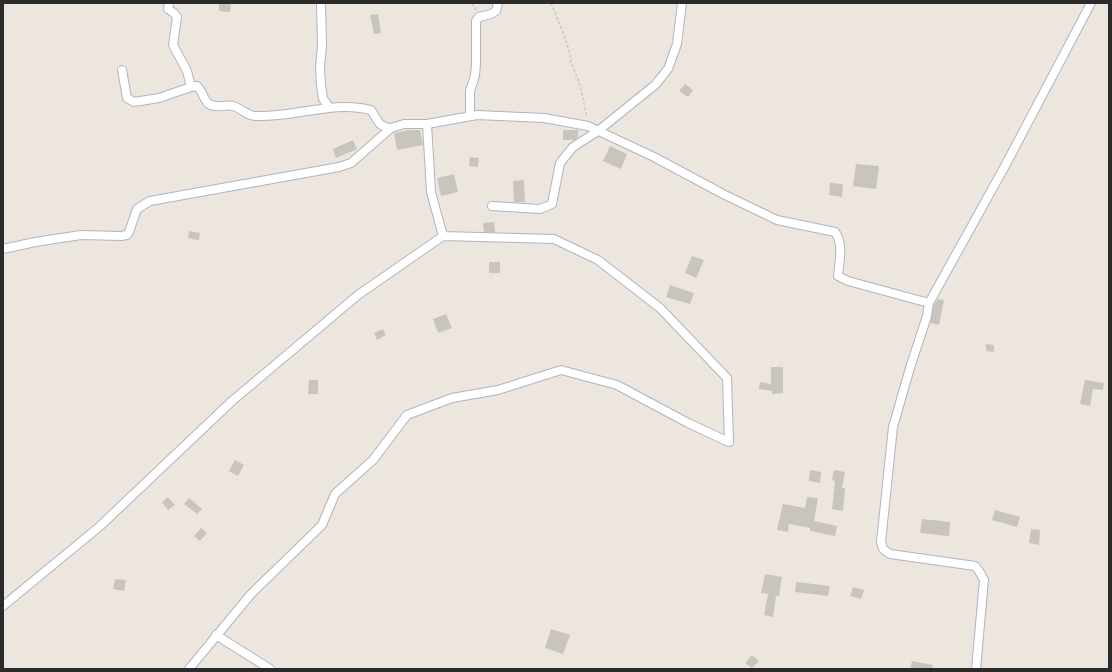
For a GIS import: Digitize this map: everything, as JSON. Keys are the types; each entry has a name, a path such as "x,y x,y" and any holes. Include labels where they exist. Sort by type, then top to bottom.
{"street":[{"path":"169,3 168,9 174,12 177,17 173,46 187,71 191,87"},
{"path":"321,3 321,85 323,100 329,107"},
{"path":"470,116 470,91 475,76 476,63 476,21 479,17 496,11 498,3"},
{"path":"492,206 540,209 552,204 560,163 573,147 598,131 655,86 668,69 677,44 682,3"},
{"path":"976,669 984,580 979,571 974,566 890,554 882,550 881,542 893,427 930,303 1005,166 1090,3"},
{"path":"122,70 127,98 134,102 160,98 197,86 201,89 207,102 210,104 215,106 232,105 253,116 275,115 329,107 348,107 372,110 379,124 384,128 391,128 404,124 426,124 477,114 544,118 588,126 654,157 725,195 777,220 835,232 839,237 840,244 838,276 848,281 930,303"},
{"path":"426,124 431,192 443,236"},
{"path":"3,249 35,242 81,235 127,235 138,209 150,201 339,167 351,162 391,128"},
{"path":"3,606 99,527 232,401 358,295 443,236 554,239 598,260 660,308 726,378 729,442 688,423 617,385 561,370 498,390 452,398 407,415 373,460 335,494 322,525 252,594 189,669"},
{"path":"216,635 270,669"}],"path":[{"path":"551,3 563,32 571,62 580,85 588,126"}],"building":[{"path":"219,3 231,3 230,12 219,11"},
{"path":"378,14 381,33 374,34 370,15"},
{"path":"685,84 693,90 688,97 679,91"},
{"path":"409,130 420,130 423,145 397,150 394,133"},
{"path":"563,130 578,130 578,137 575,140 563,140"},
{"path":"353,140 357,149 336,158 333,149"},
{"path":"610,146 627,154 621,169 603,161"},
{"path":"470,157 479,158 478,167 469,166"},
{"path":"856,164 879,166 876,189 853,186"},
{"path":"454,174 458,192 441,196 437,178"},
{"path":"524,180 525,202 514,202 513,181"},
{"path":"830,183 843,184 842,197 829,195"},
{"path":"494,222 495,232 484,232 483,223"},
{"path":"189,231 200,233 199,240 188,238"},
{"path":"692,256 704,260 696,278 685,273"},
{"path":"489,262 500,262 500,273 489,273"},
{"path":"670,285 694,293 690,304 666,297"},
{"path":"938,299 944,300 939,325 930,323 934,305"},
{"path":"446,314 452,328 438,333 433,319"},
{"path":"383,329 386,335 377,340 374,333"},
{"path":"986,344 994,345 994,352 986,351"},
{"path":"771,367 783,367 783,393 772,394 772,391 759,389 760,382 771,384"},
{"path":"309,380 318,380 318,394 308,394"},
{"path":"1085,380 1104,383 1103,390 1093,389 1090,406 1080,404"},
{"path":"235,460 244,465 238,476 229,471"},
{"path":"810,470 821,472 820,483 809,481"},
{"path":"834,470 845,472 842,488 845,488 843,511 832,509 835,481 832,480"},
{"path":"168,497 175,505 168,510 162,502"},
{"path":"807,497 818,498 814,521 837,526 835,536 810,531 810,528 789,524 788,532 777,530 783,504 805,508"},
{"path":"189,498 202,509 197,514 184,504"},
{"path":"995,510 1020,517 1017,527 992,520"},
{"path":"922,519 950,522 949,536 920,533"},
{"path":"201,528 207,533 200,541 194,536"},
{"path":"1031,529 1040,530 1039,545 1029,543"},
{"path":"765,574 782,577 779,596 776,596 773,617 764,615 768,594 761,593"},
{"path":"115,579 126,580 124,591 113,589"},
{"path":"796,582 830,586 828,596 795,592"},
{"path":"853,587 864,590 861,599 850,596"},
{"path":"551,629 570,635 563,654 545,648"},
{"path":"752,655 759,661 752,668 745,663"},
{"path":"912,661 933,665 932,669 910,669"}]}
